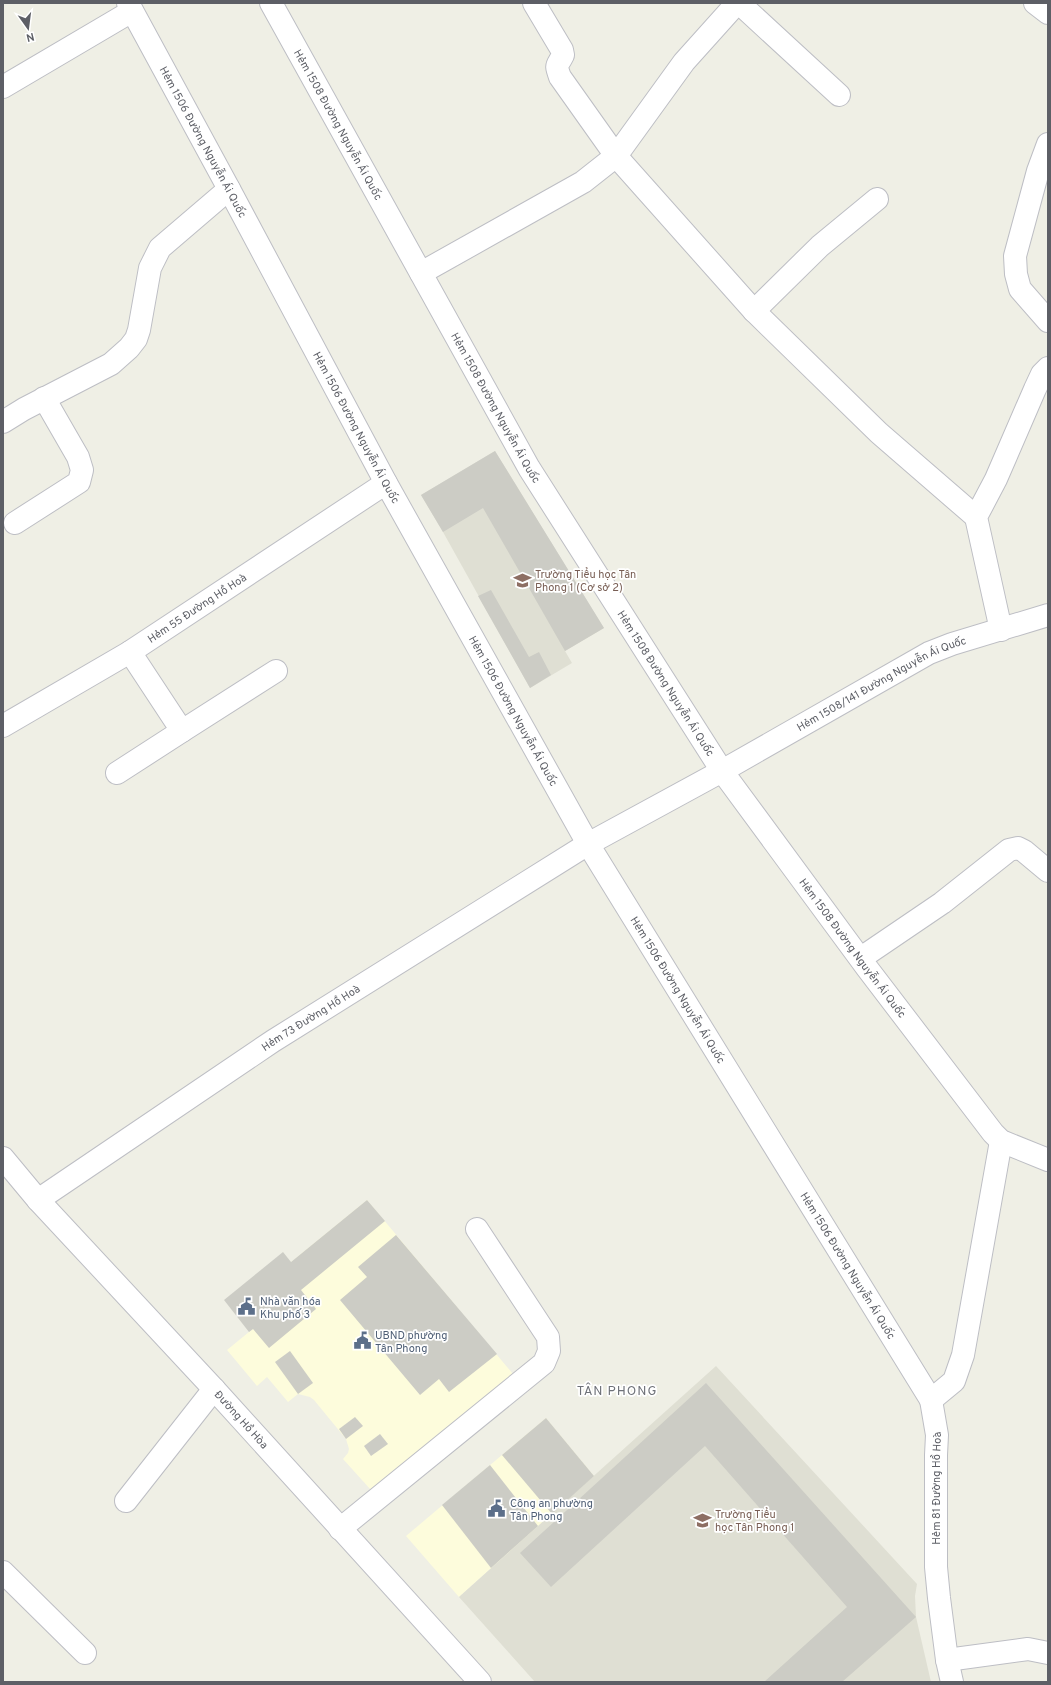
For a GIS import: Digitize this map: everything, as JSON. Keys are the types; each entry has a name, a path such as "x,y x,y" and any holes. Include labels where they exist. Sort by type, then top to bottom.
{"street":[{"name":"Hẻm 1508 Đường Nguyễn Ái Quốc","path":"271,3 529,468 722,771 974,1109 1001,1141 1048,1160"},
{"path":"534,3 563,55 557,63 560,77 616,156 754,311 879,433 976,517 1001,630"},
{"path":"421,273 583,182 616,156 684,62 738,3 839,95"},
{"path":"1035,3 1048,14"},
{"path":"3,87 130,7"},
{"name":"Hẻm 1506 Đường Nguyễn Ái Quốc","path":"130,7 386,483 588,844 931,1400"},
{"path":"1048,144 1038,171 1015,256 1016,274 1020,289 1048,321"},
{"path":"3,422 44,398 111,364 129,348 136,339 139,330 150,268 160,248 229,189"},
{"path":"754,311 820,246 877,199"},
{"path":"976,517 996,479 1035,388 1042,374 1048,368"},
{"path":"15,523 79,482 82,470 78,457 44,398"},
{"name":"Hẻm 55 Đường Hồ Hoà","path":"3,726 130,652 386,483"},
{"name":"Hẻm 1508/141 Đường Nguyễn Ái Quốc","path":"588,844 722,771 929,653 952,644 1048,615"},
{"path":"130,652 182,731"},
{"path":"116,773 276,671"},
{"name":"Hẻm 73 Đường Hồ Hoà","path":"38,1200 273,1041 588,844"},
{"path":"861,958 942,903 1009,850 1018,848 1024,851 1048,871"},
{"path":"931,1400 954,1381 963,1355 1001,1141"},
{"name":"Đường Hồ Hòa","path":"3,1158 38,1200 214,1389 480,1682"},
{"path":"340,1529 544,1363 549,1351 548,1337 477,1229"},
{"path":"126,1501 214,1389"},
{"name":"Hẻm 81 Đường Hồ Hoà","path":"931,1400 937,1436 936,1567 947,1660 952,1682"},
{"path":"3,1572 85,1653"},
{"path":"947,1660 1028,1649 1048,1653"}],"shaded area":[{"name":"Trường Tiểu học Tân Phong 1 (Cơ sở 2)","path":"495,451 604,628 565,651 572,663 530,688 421,495"},
{"name":"UBND phường Tân Phong","path":"367,1200 513,1374 371,1490 343,1459 348,1453 349,1449 346,1439 314,1400 310,1397 298,1394 288,1402 267,1377 257,1386 227,1350 309,1283 291,1262"},
{"name":"Trường Tiểu học Tân Phong 1","path":"716,1366 917,1584 915,1596 916,1617 931,1682 535,1682 459,1597"},
{"name":"Công an phường Tân Phong","path":"546,1418 594,1476 459,1597 406,1536"}],"building":[{"path":"495,451 604,628 565,651 483,508 443,532 421,495"},
{"path":"491,590 529,657 539,652 551,675 530,688 478,596"},
{"path":"367,1200 385,1221 301,1290 316,1309 269,1348 253,1329 249,1332 224,1300 283,1252 291,1262"},
{"path":"396,1235 497,1354 449,1392 439,1379 420,1395 340,1300 367,1277 358,1267"},
{"path":"290,1351 313,1383 298,1394 275,1362"},
{"path":"706,1383 916,1617 842,1682 764,1682 847,1607 705,1446 551,1587 520,1553"},
{"path":"355,1417 363,1426 346,1439 339,1429"},
{"path":"546,1418 594,1476 552,1514 502,1455"},
{"path":"380,1434 388,1444 371,1456 364,1446"},
{"path":"490,1465 538,1526 491,1568 442,1505"}],"place":[{"name":"Trường Tiểu học Tân Phong 1 (Cơ sở 2)","path":"522,580"},
{"name":"Nhà văn hóa Khu phố 3","path":"247,1307"},
{"name":"UBND phường Tân Phong","path":"362,1341"},
{"name":"Công an phường Tân Phong","path":"497,1509"},
{"name":"Trường Tiểu học Tân Phong 1","path":"702,1520"}],"district":[{"name":"TÂN PHONG","path":"617,1390"}]}
